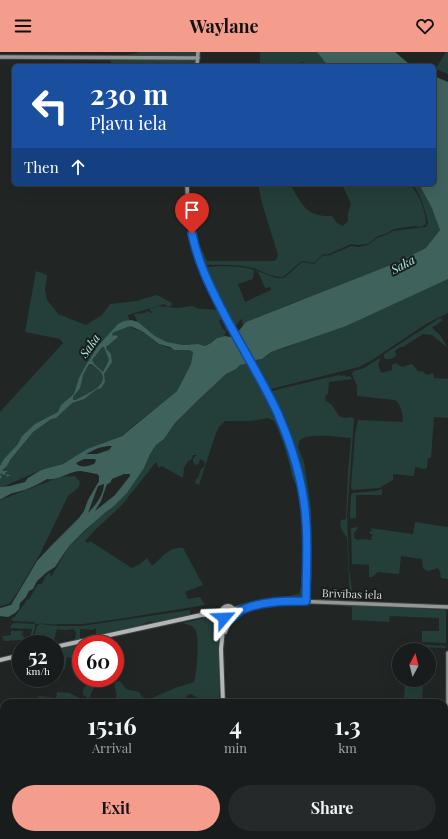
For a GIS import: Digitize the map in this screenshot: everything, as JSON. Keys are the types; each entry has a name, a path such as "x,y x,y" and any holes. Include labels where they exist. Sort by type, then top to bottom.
{"main road":[{"path":"222,638 230,620 235,615 234,609 227,606 223,615 222,638 223,699"},
{"path":"64,645 201,616 213,612 223,615 230,620"},
{"path":"0,660 12,657"}],"street":[{"path":"197,64 198,52"},
{"path":"0,57 198,58"},
{"path":"187,186 190,221 195,248 208,283 278,413 299,472 306,523 306,601"},
{"name":"Brīvības iela","path":"234,609 256,604 283,601 448,607"},
{"name":"Brīvības iela","path":"235,615 256,604"},
{"path":"448,653 448,707"}],"shaded area":[{"path":"140,52 198,52 197,64 111,64 110,57 120,57"},
{"path":"260,52 317,52 326,64 305,64 303,62 300,64 260,64"},
{"path":"446,52 448,52 448,74 436,69"},
{"path":"258,186 291,186 301,203 310,212 323,216 332,216 337,223 343,226 348,221 348,213 351,204 343,186 411,186 421,203 425,214 426,224 421,227 414,226 394,229 386,234 378,236 368,244 351,244 329,254 322,255 314,263 302,261 283,277 271,275 244,266 210,264 204,266 200,256 201,251 203,252 207,261 276,260 278,255"},
{"path":"414,186 434,186 448,256 293,303 246,322 243,326 241,319 235,327 231,324 209,282 204,268 229,266 254,270 253,279 238,284 245,302 271,290 270,287 265,288 258,272 255,270 276,278 284,278 302,262 314,264 322,256 330,255 351,246 358,247 368,245 377,238 393,231 426,227 428,223 424,208"},
{"path":"36,271 47,275 45,289 47,300 58,314 86,325 102,315 110,304 136,301 157,295 172,303 172,305 168,307 164,304 128,315 132,328 142,331 159,344 174,350 189,350 193,352 191,364 177,391 121,436 87,449 63,464 41,470 0,488 0,412 63,343 60,339 25,332"},
{"path":"448,279 448,313 426,324 372,360 359,367 271,389 266,388 263,382 267,381 255,362 256,360 262,359 271,352 288,347"},
{"path":"158,306 177,308 193,306 201,309 219,310 230,329 228,331 226,330 222,319 219,320 222,328 226,332 224,335 225,336 217,338 205,346 198,344 183,345 167,342 155,336 138,323 134,314 145,313 148,311 151,313 152,312 149,309"},
{"path":"440,318 443,320 432,328 440,335 448,348 432,335 423,334 395,351 396,356 391,359 385,359 384,354"},
{"path":"380,358 378,364 381,373 392,370 392,365 395,363 402,367 412,364 418,371 424,372 425,374 430,375 433,373 434,378 448,379 448,418 434,417 431,458 428,458 427,468 424,469 415,467 414,476 393,474 393,480 379,488 353,490 351,488 355,434 358,420 403,422 400,407 395,400 357,396 357,386 352,374 354,371 364,368"},
{"path":"244,363 248,363 273,408 293,461 298,481 304,520 305,582 301,583 301,577 303,577 304,559 302,521 298,494 283,441 274,421 268,418 251,421 225,421 216,433 199,485 195,483 196,479 198,478 201,469 205,464 204,461 200,459 198,465 194,464 193,458 197,455 193,455 191,460 188,461 184,468 183,478 162,466 159,468 156,462 122,505 85,541 88,543 90,541 132,568 147,558 152,566 170,551 183,548 203,585 185,592 188,599 200,597 205,605 83,624 54,625 12,621 12,618 15,617 26,600 29,599 38,584 42,584 45,577 50,572 51,577 69,546 127,493 144,468 156,445 164,439 175,423 205,392 226,374"},
{"path":"339,375 345,375 346,377 350,376 352,379 329,382 328,394 325,397 326,401 331,404 339,416 345,418 352,417 354,419 347,515 349,568 352,592 350,599 347,538 342,529 341,520 346,519 351,438 316,436 303,438 299,441 298,447 304,462 311,508 312,581 308,583 307,522 301,477 291,444 269,394 270,392 279,389"},
{"path":"75,476 80,482 79,487 68,496 40,554 17,593 10,603 0,606 0,500 60,477"},
{"path":"382,489 382,495 356,495 356,518 350,518 351,495 353,493"},
{"path":"415,522 448,527 448,579 441,578 438,568 428,571 423,568 422,559 401,556 399,574 378,572 372,577 369,577 369,565 352,564 351,528 359,527 354,533 354,538 357,540 372,540 371,537 373,535 369,533 372,530 370,528 413,534"},
{"path":"300,588 304,588 304,596 300,599 260,602 260,599 290,596 300,593"},
{"path":"308,588 310,588 311,598 309,597"},
{"path":"311,598 314,599 350,599 315,600"},
{"path":"341,605 445,610 446,643 422,642 422,631 439,631 439,618 390,616 389,622 352,620 352,607"},
{"path":"190,610 190,615 149,622 139,626 99,635 96,635 96,628 92,630 80,629 80,635 76,635 76,632 73,629 57,629 55,635 34,635 37,626 40,624 82,626"},
{"path":"215,616 218,617 222,625 219,646 219,699 199,699 191,694 187,695 186,699 148,699 194,682 198,655 197,633 192,627 183,623"},
{"path":"12,624 35,624 33,635 31,635 32,629 10,628"},
{"path":"11,631 23,631 22,635 12,635 12,641 4,641 2,636 11,635"},
{"path":"436,645 445,646 446,648 436,648"},
{"path":"72,646 72,658 67,657 65,669 64,669 64,648"},
{"path":"124,686 126,689 139,692 142,697 148,699 115,699 115,687"},
{"path":"85,687 94,687 90,696 91,699 86,699 86,696 83,695"},
{"path":"405,687 423,687 422,699 404,699"},
{"path":"57,692 69,693 82,699 39,699 38,696 56,698"}],"water":[{"path":"317,52 395,52 410,64 326,64"},
{"path":"436,77 448,82 448,279 346,326 271,352 262,359 240,365 236,369 226,374 175,423 164,439 156,445 144,468 127,493 69,546 55,567 37,581 33,589 29,591 20,603 19,609 8,617 0,616 0,608 11,605 37,561 79,518 99,481 99,476 97,474 77,471 55,479 47,479 20,491 0,495 0,487 25,482 28,478 41,470 63,464 87,449 122,436 177,391 191,364 193,352 189,350 174,350 170,347 159,344 142,331 130,326 114,332 112,334 113,336 116,335 118,337 106,347 111,354 112,362 104,374 105,382 101,388 97,389 84,399 72,403 56,418 51,419 33,432 10,460 7,466 2,470 8,471 4,475 1,473 0,475 0,466 4,459 18,444 22,436 35,424 58,412 61,405 74,394 79,378 86,365 98,346 118,324 131,320 138,322 155,336 167,342 183,345 198,344 205,346 217,338 225,336 230,337 237,333 246,322 396,263 426,248 440,230 432,208 420,186 436,186","holes":["102,347 104,347 109,360 103,372 92,360","89,364 92,364 102,374 102,383 99,387 89,393 76,400 73,400 73,397 80,388 83,375","108,446 112,446 109,450 97,454 86,454 98,448","84,459 95,459 96,461 94,464 85,466 80,466 76,463","124,474 130,474 115,495 95,511 101,501 107,484 110,483 112,479","104,484 103,492 88,513 98,486"]}],"waterway":[{"name":"Saka","path":"0,497 11,491"}],"route":[{"path":"192,234 195,248 208,283 278,413 299,472 305,507 307,541 306,601 283,601 256,604 237,613 230,620 224,618"}]}
